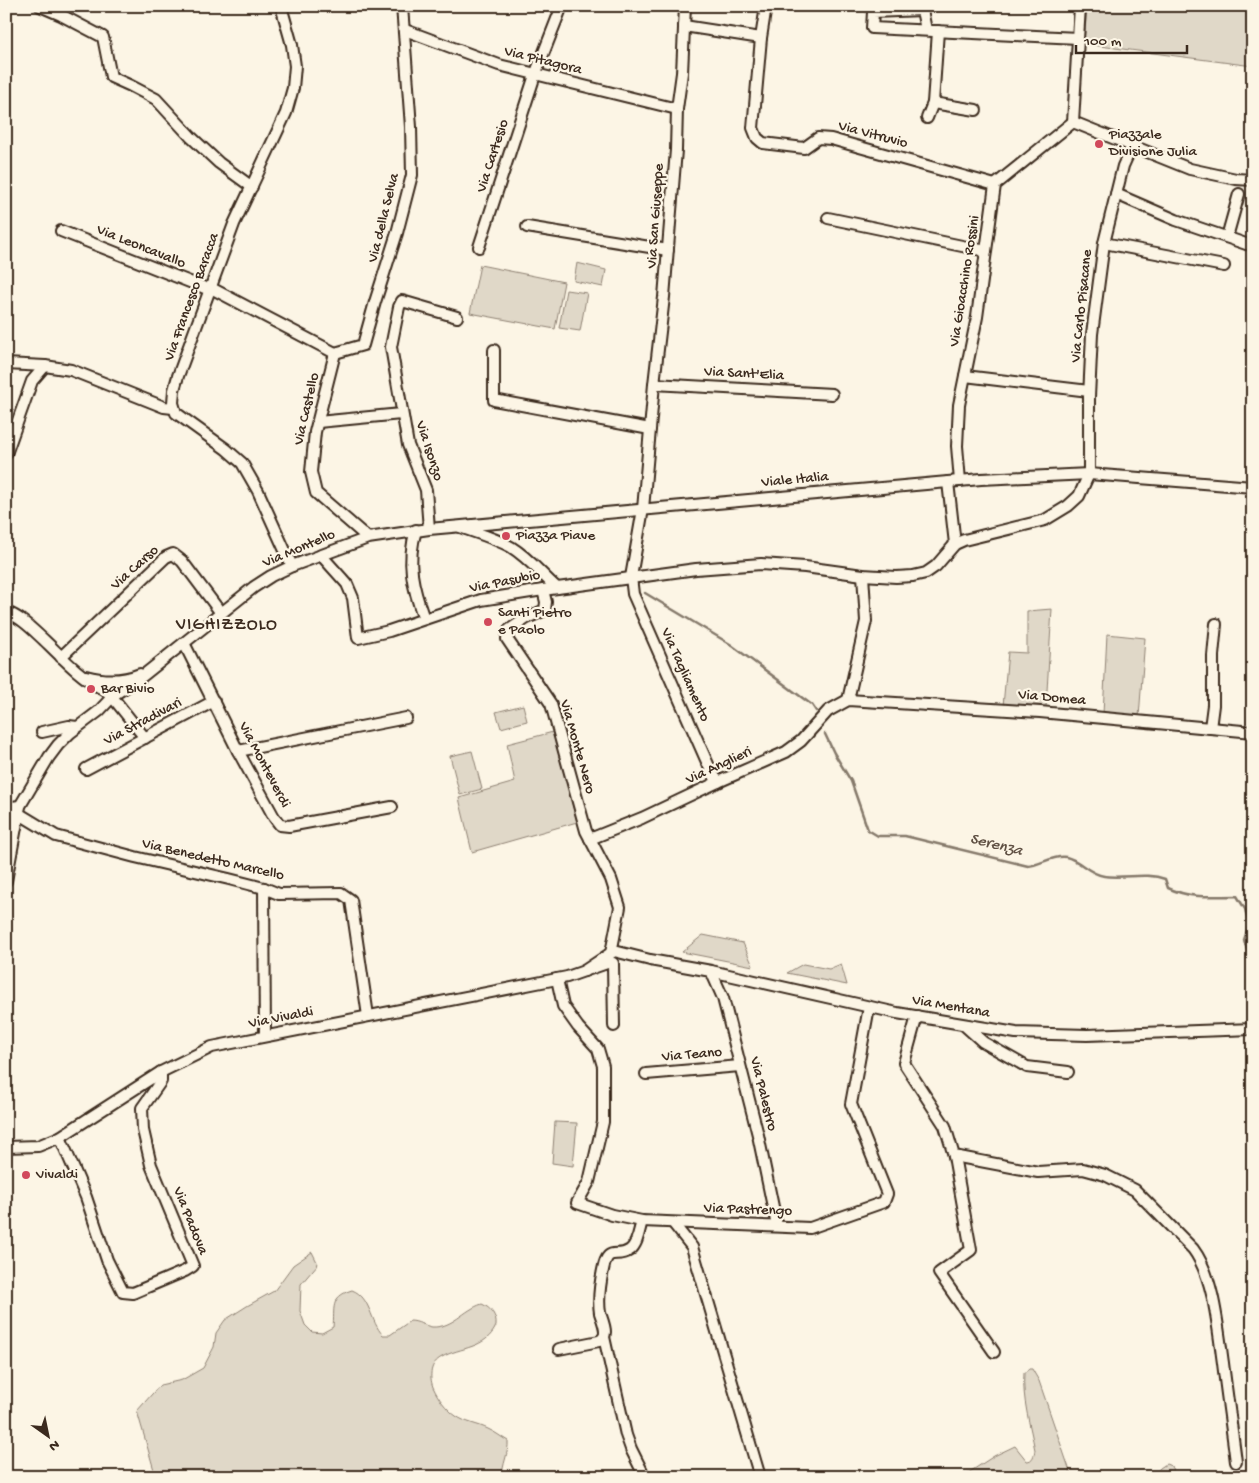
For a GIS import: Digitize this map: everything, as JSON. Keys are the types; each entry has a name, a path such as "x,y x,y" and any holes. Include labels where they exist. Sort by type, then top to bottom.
{"street":[{"path":"40,6 103,37 111,77 156,99 191,137 220,163 252,187"},
{"name":"Via Francesco Baracca","path":"173,408 174,390 178,376 234,224 286,113 293,88 295,66 292,45 280,6"},
{"name":"Via della Selva","path":"335,353 363,345 397,233 412,175 411,127 402,6"},
{"name":"Via Cartesio","path":"479,246 534,75 562,6"},
{"name":"Via San Giuseppe","path":"631,577 642,509 664,297 676,150 677,109 682,73 685,6"},
{"name":"Via Vitruvio","path":"766,6 761,38 754,128 757,138 763,142 804,148 818,138 831,139 995,185"},
{"path":"995,185 1073,122 1080,6"},
{"path":"926,30 922,10 873,12 872,28 1078,38"},
{"path":"684,26 761,38"},
{"name":"Via Pitagora","path":"405,30 480,59 534,75 677,109"},
{"path":"928,118 933,103 938,31"},
{"path":"933,103 976,110"},
{"path":"1073,122 1190,169 1236,179 1253,180"},
{"name":"Via Carlo Pisacane","path":"1089,474 1089,391 1092,334 1104,243 1122,166 1132,146"},
{"name":"Via Gioacchino Rossini","path":"960,481 957,446 959,405 977,317 995,185"},
{"path":"1116,194 1176,220 1253,244"},
{"path":"1227,237 1239,194"},
{"path":"828,218 986,251"},
{"path":"527,227 668,250"},
{"name":"Via Leoncavallo","path":"61,231 210,289 335,353"},
{"path":"1104,243 1224,266"},
{"name":"Via Isonzo","path":"429,528 426,490 408,445 401,414 391,347 399,307 402,301 457,316"},
{"path":"494,350 494,400 650,429"},
{"name":"Via Castello","path":"335,353 315,432 311,472 316,494 368,538"},
{"path":"6,364 45,366 71,370 164,407 173,408 180,417 226,449 242,463 258,491 292,566"},
{"path":"6,454 32,381 45,366"},
{"path":"965,376 1089,391"},
{"name":"Via Sant'Elia","path":"654,384 832,394"},
{"name":"Via Isonzo","path":"318,422 401,414"},
{"path":"948,482 955,544 964,540 1045,520 1068,506 1079,496 1089,474"},
{"name":"Viale Italia","path":"456,526 960,481 1089,474 1253,487"},
{"path":"429,528 456,526 481,534 512,548 557,588"},
{"name":"Via Montello","path":"6,612 18,618 93,684 112,696 133,683 254,587 271,576 321,554 368,538 429,528"},
{"path":"416,530 412,542 411,575 424,619"},
{"name":"Via Pasubio","path":"321,554 346,584 353,598 358,638 389,631 481,600 696,569 761,564 896,577 926,573 936,566 955,544"},
{"name":"Via Carso","path":"61,657 166,558 173,554 182,561 221,613"},
{"path":"848,700 866,621 863,575"},
{"name":"Via Tagliamento","path":"631,577 633,594 707,762 718,782"},
{"name":"Via Monte Nero","path":"543,590 546,602 545,610 527,618 508,630 507,640 551,704 586,831 611,879 620,907 613,938 614,1026"},
{"path":"1210,728 1213,705 1213,656 1216,624"},
{"name":"Via Monteverdi","path":"184,643 238,751 280,825 289,826 392,807"},
{"name":"Via Montello","path":"82,674 98,679 112,679 131,677 150,669"},
{"path":"6,881 19,810 49,757 61,741 92,716 120,685 120,682 112,679"},
{"path":"112,696 145,738"},
{"name":"Via Domea","path":"848,700 1040,712 1253,732"},
{"name":"Via Anglieri","path":"590,839 642,818 786,752 801,741 828,711 848,700"},
{"name":"Via Stradivari","path":"86,769 214,701"},
{"path":"238,751 406,718"},
{"path":"42,732 69,726 77,727"},
{"path":"6,810 11,807 19,810"},
{"name":"Via Benedetto Marcello","path":"19,810 56,836 135,857 264,888 278,894 341,894 351,900 368,1016"},
{"path":"264,888 265,1036"},
{"name":"Via Vivaldi","path":"6,1147 38,1146 60,1136 160,1072 212,1047 557,979 584,971 613,957"},
{"name":"Via Mentana","path":"613,957 650,960 711,971 870,1007 1016,1033 1087,1035 1253,1029"},
{"name":"Via Palestro","path":"711,971 723,998 758,1135 777,1226"},
{"name":"Via Pastrengo","path":"557,979 563,1006 578,1027 598,1049 603,1066 603,1122 589,1182 577,1203 612,1216 642,1222 810,1228 884,1202 887,1194 851,1104 870,1007"},
{"path":"918,1016 904,1063 945,1126 954,1156 971,1250 939,1274 994,1352"},
{"path":"964,1024 983,1042 1027,1067 1068,1072"},
{"name":"Via Teano","path":"646,1074 740,1066"},
{"name":"Via Padova","path":"60,1136 86,1197 107,1260 123,1292 133,1294 193,1266 150,1166 143,1130 142,1108 161,1081 160,1072"},
{"path":"954,1156 1038,1172 1083,1169 1105,1175 1135,1190 1193,1249 1208,1277 1218,1333 1236,1462"},
{"path":"642,1222 631,1249 624,1253 610,1254 605,1260 602,1271 600,1312 626,1435 645,1477"},
{"path":"673,1223 692,1247 760,1477"},
{"path":"558,1349 599,1341 604,1337"}],"shaded area":[{"path":"1087,6 1253,6 1253,66 1084,44"},
{"path":"577,263 606,270 603,287 574,281"},
{"path":"480,265 564,282 555,329 470,313"},
{"path":"566,290 587,293 580,331 559,328"},
{"path":"1052,609 1046,707 1003,706 1008,652 1027,653 1027,611"},
{"path":"1107,634 1145,638 1139,717 1103,714"},
{"path":"523,705 527,721 501,728 496,712"},
{"path":"553,732 577,822 472,852 459,798 515,782 507,744"},
{"path":"472,751 482,789 460,795 450,756"},
{"path":"703,935 743,943 753,966 682,952"},
{"path":"803,964 829,969 841,964 847,985 787,973"},
{"path":"555,1122 577,1123 573,1166 552,1163"},
{"path":"312,1252 318,1264 301,1284 300,1311 305,1325 312,1332 322,1333 333,1327 336,1300 352,1290 363,1298 383,1335 390,1335 410,1321 432,1327 446,1325 482,1304 491,1310 496,1322 492,1334 479,1343 442,1357 433,1366 431,1379 437,1395 452,1413 464,1420 491,1430 508,1441 502,1477 156,1477 137,1411 160,1385 182,1380 203,1368 214,1347 216,1333 225,1320 274,1291 293,1265"},
{"path":"1032,1369 1039,1381 1072,1477 962,1477 994,1456 1015,1446 1027,1461 1033,1457 1035,1450 1024,1392 1024,1373"},
{"path":"1166,1464 1171,1466 1176,1477 1152,1477 1160,1468"}],"waterway":[{"name":"Serenza","path":"645,593 730,644 812,705 816,711"},
{"name":"Serenza","path":"825,734 851,781 868,830 878,836 905,836 1028,866 1056,857 1066,857 1099,875 1158,877 1165,879 1168,888 1185,894 1237,896 1245,909 1249,925 1244,940 1247,950 1253,958"},
{"name":"Serenza","path":"1253,977 1253,988"}],"place":[{"name":"Piazzale Divisione Julia","path":"1099,144"},
{"name":"Piazza Piave","path":"506,536"},
{"name":"Santi Pietro e Paolo","path":"488,622"},
{"name":"Bar Bivio","path":"91,689"},
{"name":"Vivaldi","path":"26,1175"}],"district":[{"name":"VIGHIZZOLO","path":"227,625"}]}
